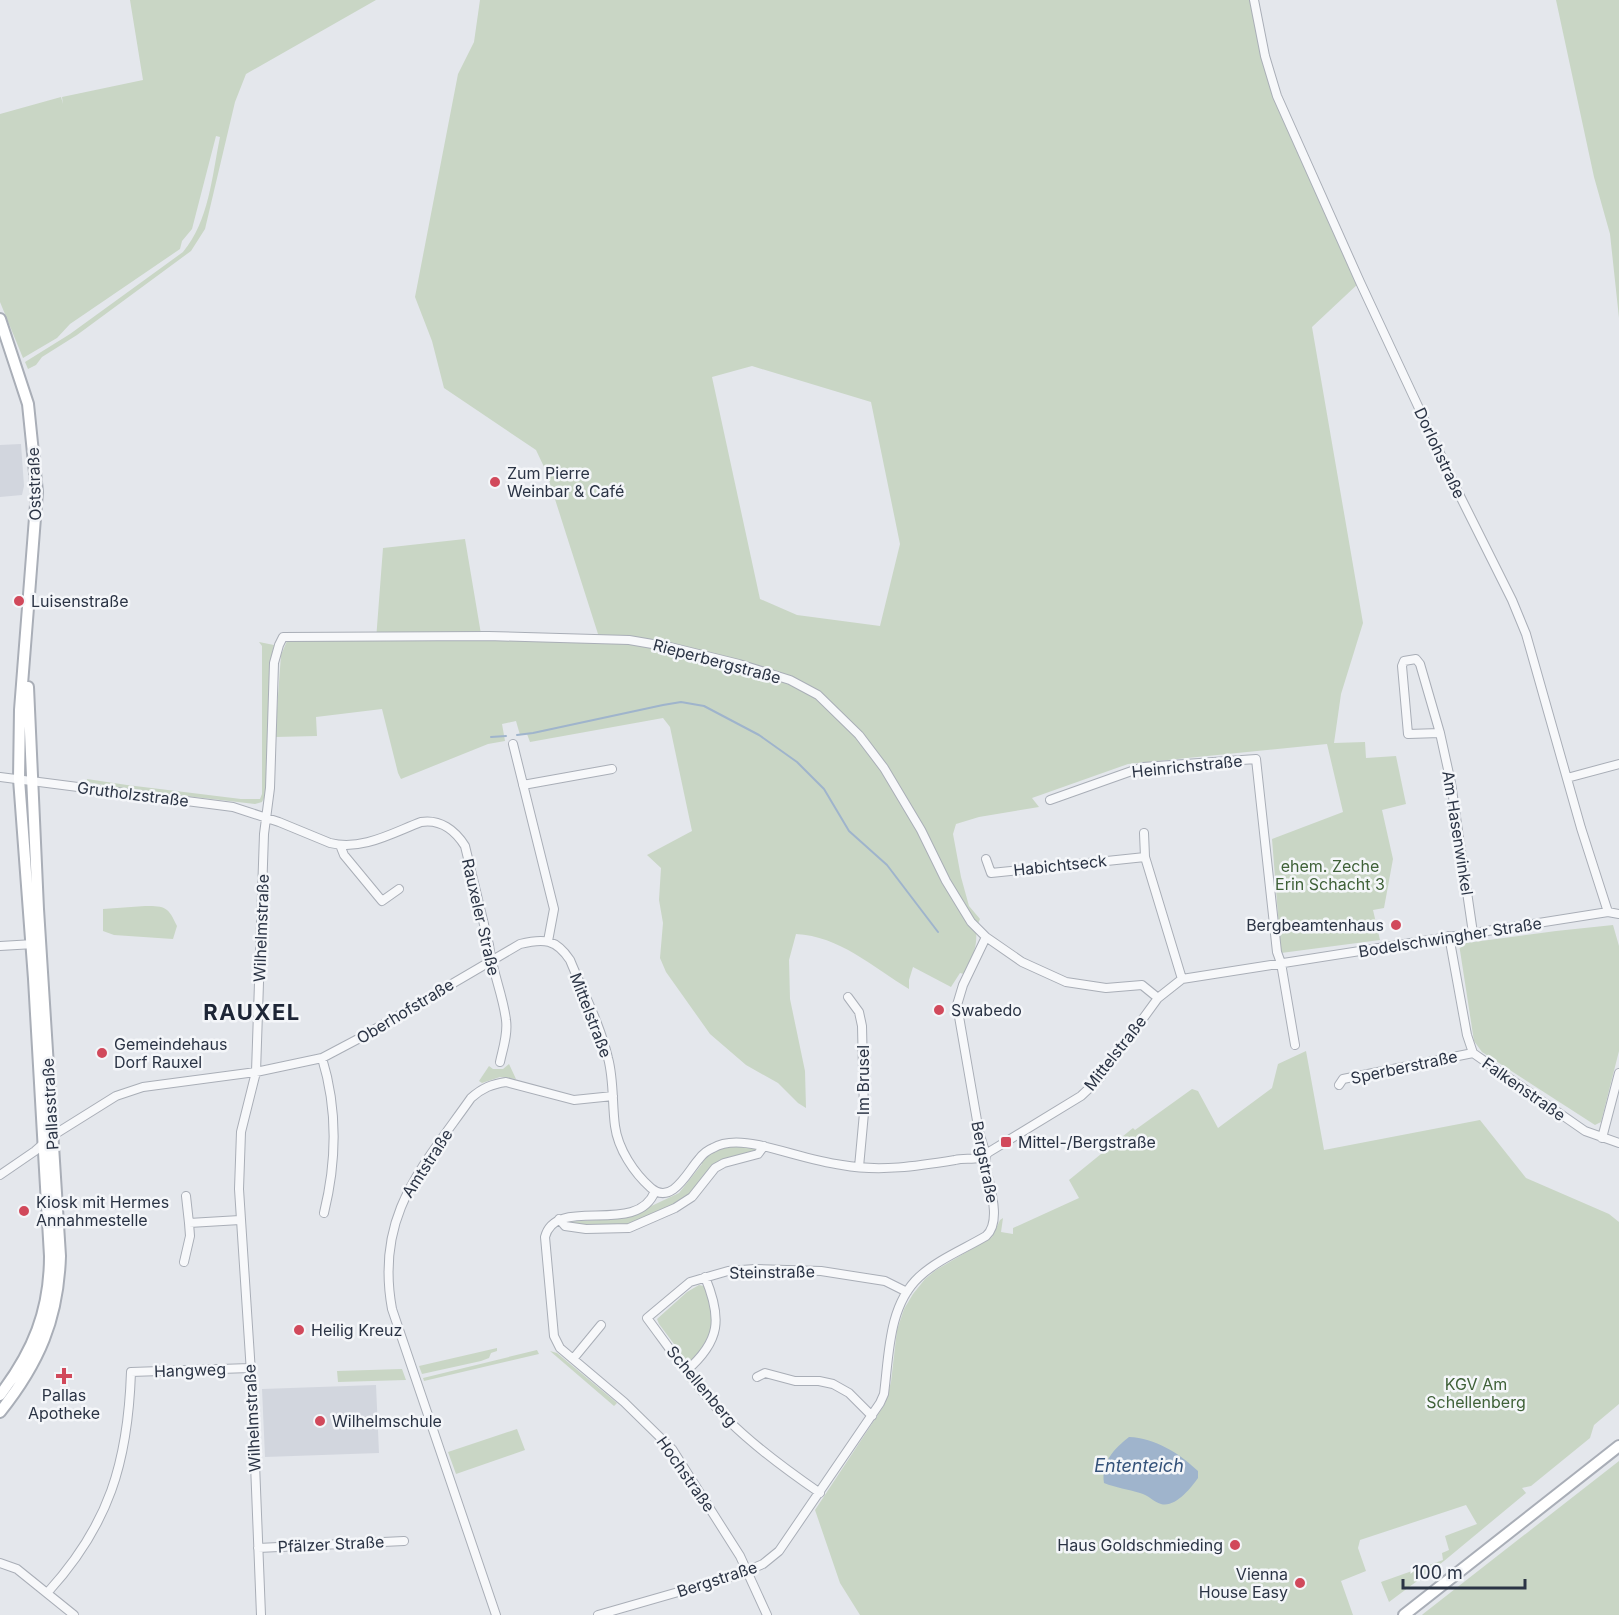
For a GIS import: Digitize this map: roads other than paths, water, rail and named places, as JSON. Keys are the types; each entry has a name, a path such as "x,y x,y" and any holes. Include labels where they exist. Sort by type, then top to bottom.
{"main road":[{"name":"Oststraße","path":"0,319 28,404 37,492 20,710 19,779"},
{"name":"Oststraße","path":"26,654 32,780"},
{"name":"Pallasstraße","path":"0,1412 26,1378 37,1356 56,1304 60,1256 36,944 19,779"},
{"name":"Pallasstraße","path":"0,1395 18,1372 28,1353 46,1304 50,1281 43,1144 32,780"},
{"path":"1404,1615 1619,1446"}],"street":[{"name":"Dorlohstraße","path":"1254,0 1265,56 1277,96 1375,315 1460,496 1512,600 1522,626 1608,912"},
{"name":"Rieperbergstraße","path":"283,637 488,636 629,640 739,664 790,680 818,695 859,735 884,768 921,830 945,881 971,922 986,937 1009,954 1049,976 1090,986 1142,986 1158,998"},
{"name":"Wilhelmstraße","path":"261,1615 239,1189 241,1132 256,1071 274,663 283,637"},
{"name":"Am Hasenwinkel","path":"1440,733 1408,734 1402,666 1404,661 1416,659 1420,664 1440,733 1452,783 1473,933"},
{"path":"513,744 554,909 548,940"},
{"name":"Heinrichstraße","path":"1050,800 1143,767 1256,759 1277,952 1281,963 1295,1046"},
{"path":"1566,778 1619,764"},
{"path":"523,785 612,769"},
{"name":"Grutholzstraße","path":"0,777 233,807 266,817"},
{"name":"Rauxeler Straße","path":"266,817 340,845 366,843 430,820 444,825 457,834 465,846 506,1020 506,1039 500,1062"},
{"path":"1144,833 1145,857 1182,979"},
{"path":"340,845 344,855 382,901 399,890"},
{"name":"Habichtseck","path":"986,859 991,873 1145,857"},
{"name":"Bodelschwingher Straße","path":"1281,963 1608,912 1619,914"},
{"name":"Falkenstraße","path":"1449,936 1467,1035 1473,1053 1585,1131 1619,1143"},
{"name":"Bergstraße","path":"598,1615 747,1571 763,1564 779,1551 872,1416 884,1394 895,1321 907,1292 927,1270 986,1236 992,1228 995,1217 985,1162 986,1155 979,1132 957,1005 986,937"},
{"name":"Oberhofstraße","path":"256,1071 322,1058 361,1038 520,944 534,940 548,940"},
{"name":"Mittelstraße","path":"548,940 563,949 570,960 609,1060 617,1135 632,1166 655,1191 664,1192 679,1185 699,1158 714,1147 726,1143 743,1142 831,1163 859,1167 893,1168 962,1158 975,1159 986,1155 1081,1096 1099,1079 1158,998"},
{"path":"0,946 36,944"},
{"path":"1158,998 1182,979 1281,963"},
{"name":"Im Brusel","path":"848,997 859,1012 862,1026 864,1113 859,1167"},
{"name":"Sperberstraße","path":"1339,1085 1343,1079 1473,1053"},
{"path":"322,1058 330,1086 335,1128 333,1169 324,1213"},
{"path":"0,1174 52,1136 102,1104 129,1090 256,1071"},
{"path":"1602,1138 1619,1073"},
{"name":"Amtstraße","path":"496,1615 392,1309 387,1263 390,1239 404,1198 415,1178 471,1098 480,1089 506,1082 574,1100 613,1096"},
{"path":"655,1191 648,1202 629,1212 614,1216 571,1216 560,1219 565,1226 586,1229 629,1228 675,1208 692,1197 714,1168 724,1162 758,1154 764,1146"},
{"path":"183,1262 189,1244 186,1196"},
{"name":"Hochstraße","path":"560,1219 549,1227 545,1237 554,1336 560,1348 624,1402 672,1449 747,1571 767,1615"},
{"path":"189,1223 240,1220"},
{"name":"Steinstraße","path":"647,1318 690,1282 728,1271 755,1269 821,1271 885,1281 907,1292"},
{"path":"686,1371 703,1354 716,1326 716,1307 705,1277"},
{"name":"Schellenberg","path":"647,1318 686,1371 728,1420 819,1493"},
{"path":"573,1359 601,1325"},
{"name":"Hangweg","path":"48,1592 91,1534 117,1477 128,1430 131,1372 250,1368"},
{"path":"757,1377 765,1372 795,1381 819,1381 833,1384 849,1393 872,1416"},
{"name":"Pfälzer Straße","path":"258,1548 404,1541"},
{"path":"0,1563 17,1569 74,1615"}],"water":[{"name":"Ententeich","path":"1129,1437 1157,1443 1175,1453 1198,1471 1198,1478 1182,1496 1166,1504 1158,1503 1143,1494 1104,1483 1107,1462 1118,1446"}],"waterway":[{"path":"517,735 681,702 704,706 759,735 797,762 824,789 849,831 887,865 938,932"},
{"path":"491,737 506,736"}],"place":[{"name":"Zum Pierre Weinbar & Café","path":"495,482"},
{"name":"Luisenstraße","path":"19,601"},
{"name":"Bergbeamtenhaus","path":"1396,925"},
{"name":"Swabedo","path":"939,1010"},
{"name":"Gemeindehaus Dorf Rauxel","path":"102,1053"},
{"name":"Mittel-/Bergstraße","path":"1006,1142"},
{"name":"Kiosk mit Hermes Annahmestelle","path":"24,1211"},
{"name":"Heilig Kreuz","path":"299,1330"},
{"name":"Pallas Apotheke","path":"64,1376"},
{"name":"Wilhelmschule","path":"320,1421"},
{"name":"Haus Goldschmieding","path":"1235,1545"},
{"name":"Vienna House Easy","path":"1300,1583"}],"district":[{"name":"RAUXEL","path":"252,1012"}],"park label":[{"name":"ehem. Zeche Erin Schacht 3","path":"1330,875"},
{"name":"KGV Am Schellenberg","path":"1476,1393"}]}
